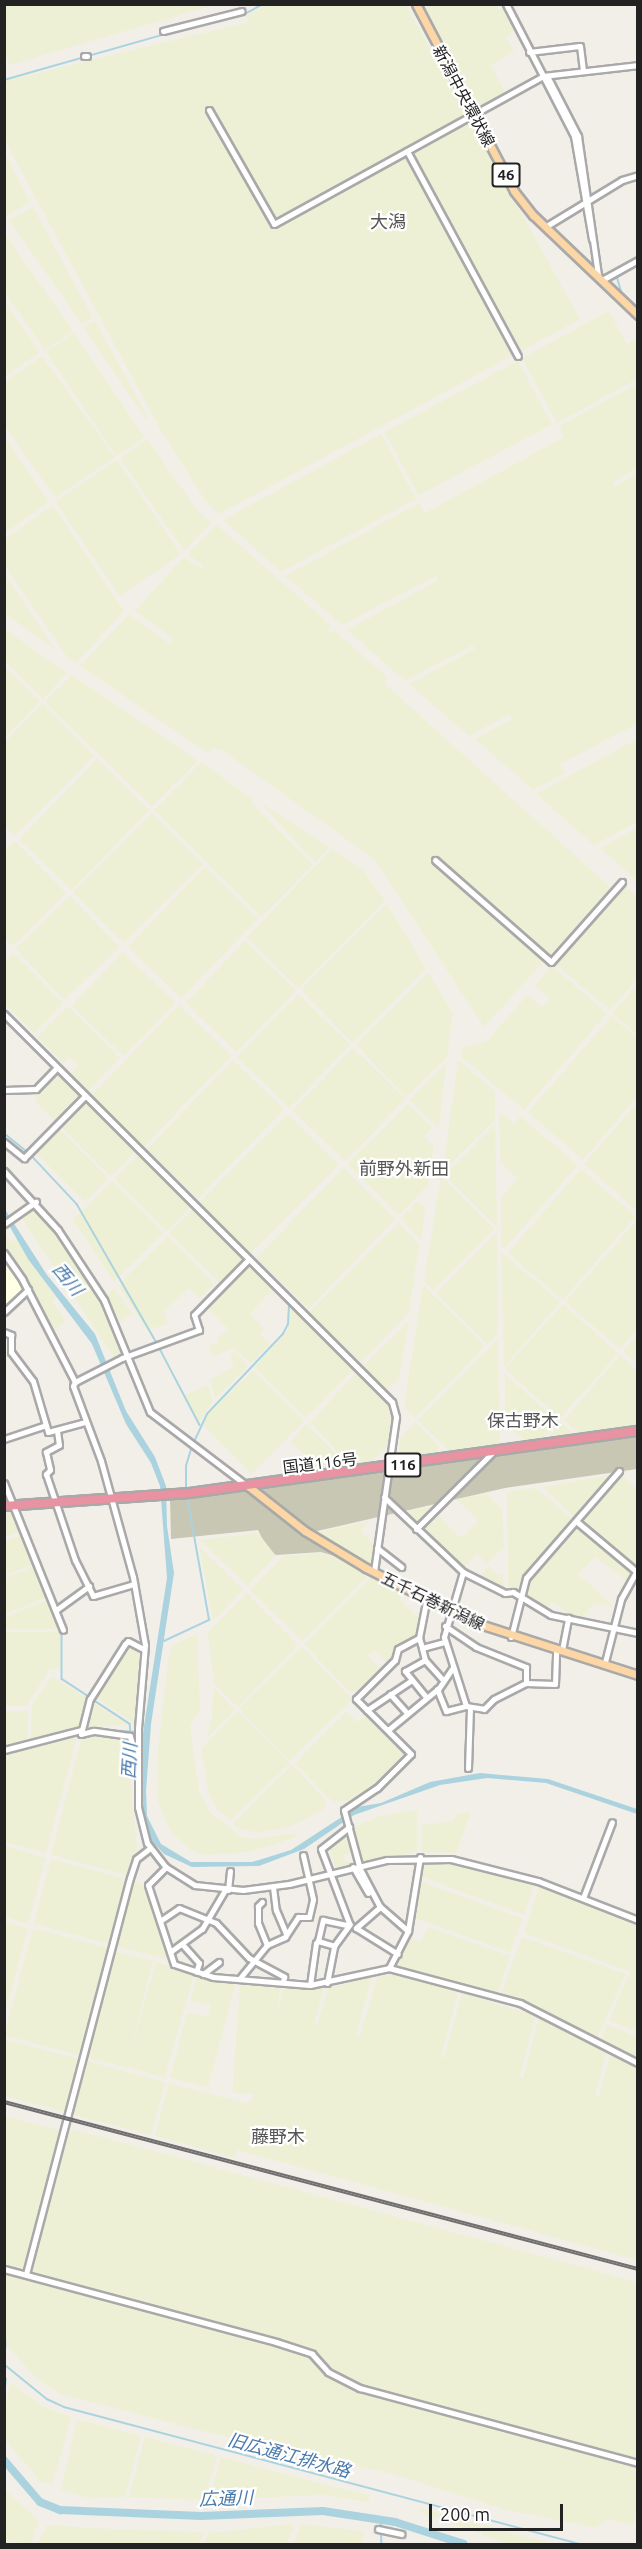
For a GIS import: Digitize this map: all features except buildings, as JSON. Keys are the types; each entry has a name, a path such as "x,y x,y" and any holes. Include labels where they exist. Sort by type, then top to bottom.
{"highway":[{"name":"国道116号","path":"4,1506 112,1502 388,1467 638,1431"}],"main road":[{"name":"新潟中央環状線","path":"416,4 514,191 545,226 638,315"},
{"name":"五千石巻新潟線","path":"248,1485 305,1531 374,1572 451,1610 511,1636 605,1662 638,1675"}],"street":[{"path":"506,4 574,136 600,278 638,260"},
{"path":"163,31 242,10"},
{"path":"529,52 580,46 583,70"},
{"path":"208,110 274,224 544,75 638,65"},
{"path":"406,151 518,356"},
{"path":"545,226 638,175"},
{"path":"435,860 551,962 622,882"},
{"path":"4,1014 392,1402 396,1417 374,1572"},
{"path":"4,1025 15,1024"},
{"path":"4,1090 36,1089 56,1068"},
{"path":"4,1142 24,1158 85,1096"},
{"path":"4,1171 36,1202 104,1300 125,1357 154,1417 248,1485"},
{"path":"4,1224 36,1202"},
{"path":"4,1253 28,1290 75,1382 85,1422 112,1502 134,1584 144,1649 136,1757 138,1807 150,1848 166,1867 195,1885 227,1890 273,1887 356,1866 420,1857 490,1866 583,1898 638,1920"},
{"path":"75,1382 125,1357 199,1330 194,1315 249,1259"},
{"path":"4,1312 28,1290"},
{"path":"4,1332 11,1335 11,1352 33,1381 48,1432 85,1422"},
{"path":"4,1439 46,1425"},
{"path":"57,1431 60,1445 46,1452 50,1470 46,1474 75,1560 93,1596 97,1598 134,1584"},
{"path":"416,1529 492,1452"},
{"path":"511,1636 526,1578 619,1471"},
{"path":"4,1483 63,1630"},
{"path":"384,1497 463,1572 505,1593 520,1596 551,1615 638,1633"},
{"path":"576,1521 636,1570 621,1599 605,1662"},
{"path":"377,1548 401,1567"},
{"path":"463,1572 445,1626 445,1641 468,1707 468,1768"},
{"path":"56,1610 89,1586"},
{"path":"427,1597 419,1638 425,1660 442,1679"},
{"path":"437,1689 446,1711 468,1707 484,1710 494,1699 526,1683 555,1684 559,1649 568,1618"},
{"path":"445,1626 476,1647 526,1667 526,1683"},
{"path":"368,1893 356,1866 345,1812 411,1754 356,1699 395,1660 398,1649 419,1638"},
{"path":"422,1648 445,1641"},
{"path":"136,1757 130,1736 93,1731 81,1734 81,1730 90,1699 125,1644 144,1649"},
{"path":"395,1660 426,1697"},
{"path":"405,1671 425,1660"},
{"path":"388,1730 437,1689 442,1679 453,1667"},
{"path":"367,1710 412,1680"},
{"path":"390,1694 407,1713"},
{"path":"4,1750 81,1730"},
{"path":"583,1898 612,1822"},
{"path":"327,1983 334,1946 347,1924 333,1872 321,1849 349,1825"},
{"path":"26,2274 130,1878 136,1859 150,1848"},
{"path":"303,1855 310,1878 309,1917"},
{"path":"389,1968 408,1931 420,1857"},
{"path":"356,1866 380,1907 408,1931"},
{"path":"166,1867 148,1885 174,1964 203,1974 310,1985 389,1968 520,2004 638,2063"},
{"path":"170,1952 183,1944 207,1922 227,1890 230,1871"},
{"path":"273,1887 276,1910 286,1934"},
{"path":"262,1902 258,1906 258,1923 267,1945"},
{"path":"357,1928 380,1907"},
{"path":"160,1921 179,1908 220,1926 249,1958 254,1958 284,1977 283,1982"},
{"path":"240,1978 254,1958 267,1945 280,1941 298,1917 347,1924 398,1954"},
{"path":"310,1985 323,1920"},
{"path":"318,1941 334,1946"},
{"path":"183,1944 198,1963 196,1972"},
{"path":"203,1974 219,1962"},
{"path":"4,2270 276,2342 312,2355 328,2372 360,2388 638,2463"},
{"path":"378,2529 401,2534"}],"shaded area":[{"path":"4,5 214,5 10,65 5,55"},
{"path":"266,5 406,5 580,319 219,514 206,502 159,427 5,141 4,81 249,22 246,15"},
{"path":"419,5 496,5 499,10 505,7 514,31 506,37 514,52 491,65 505,92 475,109"},
{"path":"5,153 30,202 7,216 4,216"},
{"path":"33,207 93,318 82,324 9,220"},
{"path":"4,233 73,331 45,350 5,293"},
{"path":"4,301 40,352 5,376 4,376"},
{"path":"609,311 627,344 637,338 637,379 557,423 522,358"},
{"path":"95,321 148,417 146,419 83,327"},
{"path":"74,333 144,437 116,456 46,352"},
{"path":"42,356 115,457 55,498 5,426 5,382"},
{"path":"518,361 552,425 418,495 385,432"},
{"path":"637,384 637,468 613,482 615,486 637,473 637,724 560,764 565,773 533,790 475,739 512,719 510,714 469,736 409,684 475,649 473,645 405,681 347,630 438,580 436,576 342,625 285,576 419,503 425,513 564,437 559,426"},
{"path":"381,434 416,499 281,572 223,520"},
{"path":"5,438 49,502 4,533"},
{"path":"147,439 198,511 211,523 184,551 120,458"},
{"path":"117,460 181,555 119,596 56,501"},
{"path":"53,505 124,611 76,663 68,658 5,566 5,539"},
{"path":"217,525 331,625 327,631 330,634 334,630 388,678 384,683 611,888 484,1027 375,860 222,750 213,748 208,753 80,666 129,614 170,644 172,638 135,611 184,557 201,569 202,565 187,554"},
{"path":"5,575 55,649 5,614"},
{"path":"5,629 67,673 43,699 5,661"},
{"path":"4,666 40,701 5,737 4,737"},
{"path":"72,675 198,761 152,806 45,702"},
{"path":"43,703 94,756 15,836 5,826 5,742"},
{"path":"637,739 637,822 594,845 536,794"},
{"path":"97,759 150,810 72,890 19,840"},
{"path":"201,762 253,799 252,803 313,865 261,917 154,810"},
{"path":"259,802 330,847 315,862"},
{"path":"152,813 203,864 124,943 73,892"},
{"path":"637,828 637,881 600,848"},
{"path":"15,841 66,893 13,946 5,938 4,851"},
{"path":"332,849 363,870 385,901 298,988 247,937"},
{"path":"205,867 258,918 181,998 128,947"},
{"path":"623,884 637,897 637,979 610,1010 554,963"},
{"path":"70,896 119,947 65,1000 15,949"},
{"path":"387,904 426,968 353,1043 301,990"},
{"path":"245,941 296,990 236,1052 185,1003"},
{"path":"123,952 176,1003 124,1056 72,1005"},
{"path":"13,953 63,1003 35,1033 5,1004 5,961"},
{"path":"552,966 607,1013 524,1110 461,1056 463,1047 487,1041 527,995 542,1007 550,998 535,985"},
{"path":"428,973 453,1013 447,1057 406,1097 356,1045"},
{"path":"637,985 637,1035 612,1013"},
{"path":"298,994 351,1045 289,1108 237,1057"},
{"path":"179,1005 232,1056 143,1147 91,1096"},
{"path":"68,1006 120,1058 87,1092 69,1075 78,1065 69,1057 63,1063 37,1037"},
{"path":"612,1016 637,1038 637,1097 583,1160 528,1112"},
{"path":"353,1048 406,1099 345,1161 293,1111"},
{"path":"233,1060 284,1109 198,1199 147,1149"},
{"path":"458,1060 495,1091 495,1120 443,1171"},
{"path":"446,1063 439,1127 437,1127 410,1100"},
{"path":"56,1071 82,1097 57,1123 38,1104 34,1093"},
{"path":"85,1100 136,1151 110,1176 60,1125"},
{"path":"637,1103 637,1211 584,1164"},
{"path":"408,1104 432,1128 424,1137 434,1146 428,1185 399,1215 347,1164"},
{"path":"499,1111 514,1124 520,1116 578,1165 504,1249 501,1246 501,1198 517,1178 500,1162"},
{"path":"288,1114 339,1165 250,1254 199,1203"},
{"path":"495,1124 497,1227 445,1175"},
{"path":"58,1128 108,1178 85,1202 35,1151"},
{"path":"139,1154 191,1206 167,1231 114,1179"},
{"path":"343,1168 396,1219 309,1309 256,1258"},
{"path":"581,1169 635,1216 563,1300 508,1253"},
{"path":"441,1176 494,1229 433,1290 424,1281"},
{"path":"112,1181 163,1233 114,1282 73,1220"},
{"path":"418,1201 425,1208 421,1240 401,1219"},
{"path":"36,1204 105,1310 122,1355 115,1359 19,1214"},
{"path":"194,1208 246,1260 222,1285 169,1233"},
{"path":"637,1220 637,1329 620,1349 565,1302"},
{"path":"399,1223 419,1244 409,1313 361,1362 309,1313"},
{"path":"497,1232 498,1333 487,1344 436,1293"},
{"path":"5,1233 12,1242 17,1239 56,1298 52,1301 66,1322 52,1330 25,1274 5,1248"},
{"path":"168,1236 214,1284 199,1299 189,1288 164,1311 168,1324 147,1330 118,1285"},
{"path":"501,1252 560,1302 504,1367"},
{"path":"4,1260 25,1291 4,1310"},
{"path":"249,1263 274,1288 250,1314 264,1329 260,1334 270,1344 251,1363 233,1348 213,1357 209,1345 219,1342 218,1338 228,1329 206,1306"},
{"path":"423,1285 485,1346 415,1418 404,1406"},
{"path":"114,1288 132,1313 120,1322 107,1296"},
{"path":"563,1304 618,1354 560,1418 505,1369"},
{"path":"292,1305 355,1368 306,1418 254,1367 286,1333"},
{"path":"409,1321 399,1379 386,1390 363,1366"},
{"path":"637,1335 637,1364 623,1351"},
{"path":"498,1339 500,1446 452,1453 418,1420"},
{"path":"235,1352 248,1366 215,1399 210,1380 233,1367 230,1355"},
{"path":"620,1355 637,1371 637,1425 581,1434 564,1420"},
{"path":"253,1371 304,1421 251,1474 202,1424 213,1407"},
{"path":"358,1371 386,1401 391,1419 388,1445 367,1466 353,1468 310,1422"},
{"path":"505,1374 557,1421 541,1440 526,1442 505,1423"},
{"path":"208,1385 213,1401 199,1423 184,1395"},
{"path":"415,1422 440,1447 434,1455 399,1459 400,1439"},
{"path":"561,1422 575,1435 546,1439"},
{"path":"306,1424 349,1467 307,1473 315,1465 290,1442"},
{"path":"637,1435 637,1469 505,1488 313,1532 347,1560 321,1552 276,1555 268,1550 258,1530 171,1539 170,1500"},
{"path":"619,1473 637,1489 637,1564 634,1568 579,1521"},
{"path":"613,1475 576,1518 542,1487"},
{"path":"536,1488 573,1520 524,1577 519,1593 508,1587 507,1492"},
{"path":"487,1494 502,1509 504,1547 487,1564 477,1554 464,1567 418,1528 435,1512 461,1538 478,1521 456,1499"},
{"path":"437,1505 419,1523 407,1511"},
{"path":"13,1511 21,1531 5,1537 4,1512"},
{"path":"369,1521 361,1531 374,1545 372,1568 314,1533"},
{"path":"576,1523 631,1571 627,1581 595,1557 578,1574 615,1607 595,1603 582,1618 569,1616 554,1602 545,1609 522,1596 528,1579"},
{"path":"258,1533 276,1556 247,1586 200,1540"},
{"path":"22,1535 34,1564 5,1575 5,1541"},
{"path":"199,1546 243,1590 213,1621"},
{"path":"321,1553 348,1561 369,1574 302,1641 250,1590 283,1556"},
{"path":"35,1566 47,1597 5,1614 5,1578"},
{"path":"489,1566 499,1576 503,1572 504,1589 480,1576"},
{"path":"373,1576 405,1592 399,1598 419,1618 416,1636 395,1647 388,1664 374,1650 368,1656 382,1670 365,1687 350,1692 304,1644"},
{"path":"247,1593 298,1645 238,1707 214,1683 208,1632"},
{"path":"47,1600 59,1629 5,1629 5,1617"},
{"path":"5,1632 60,1632 61,1668 50,1669 26,1706 5,1706"},
{"path":"197,1634 200,1711 190,1725 199,1792 210,1812 240,1836 252,1839 295,1833 297,1837 249,1852 207,1855 192,1851 170,1831 158,1802 158,1749 168,1660 173,1645"},
{"path":"128,1644 140,1652 134,1723 94,1697"},
{"path":"302,1647 353,1700 289,1761 239,1708"},
{"path":"52,1676 88,1699 81,1726 31,1740 32,1704"},
{"path":"213,1687 235,1710 207,1738 212,1718"},
{"path":"91,1701 119,1719 128,1725 86,1727"},
{"path":"5,1711 28,1711 27,1741 5,1747"},
{"path":"238,1711 290,1763 231,1820 218,1810 208,1791 201,1749"},
{"path":"346,1712 358,1722 367,1714 407,1753 375,1786 346,1801 333,1802 295,1763"},
{"path":"93,1733 126,1738 137,1848 127,1875 51,1855 82,1736"},
{"path":"77,1737 46,1853 5,1842 5,1755"},
{"path":"292,1765 326,1800 324,1809 292,1826 258,1833 235,1827 233,1824"},
{"path":"417,1810 417,1852 361,1862 353,1828 376,1817"},
{"path":"471,1812 456,1853 422,1852 422,1825 453,1821 458,1813"},
{"path":"348,1831 353,1851 343,1855 345,1862 351,1861 352,1864 336,1869 329,1845"},
{"path":"5,1846 46,1858 28,1924 5,1917"},
{"path":"51,1859 127,1879 110,1944 34,1924"},
{"path":"440,1860 476,1864 535,1882 524,1915 420,1876 423,1861"},
{"path":"134,1881 146,1885 167,1954 165,1959 116,1946"},
{"path":"419,1881 522,1919 510,1952 407,1915"},
{"path":"539,1887 637,1922 637,2032 609,2020 630,1972 524,1933"},
{"path":"4,1922 28,1928 5,2014"},
{"path":"428,1927 510,1956 497,1995 393,1967 409,1934 420,1943"},
{"path":"33,1928 109,1948 81,2056 4,2035"},
{"path":"522,1937 626,1974 596,2040 501,1995"},
{"path":"114,1951 153,1961 126,2067 87,2058"},
{"path":"156,1962 194,1973 164,2078 126,2067"},
{"path":"393,1974 458,1991 441,2057 444,2058 462,1993 535,2016 520,2077 523,2078 539,2017 606,2053 595,2097 599,2097 610,2055 637,2067 637,2260 237,2150 235,2158 155,2136 169,2083 248,2104 259,2088 284,1986 324,1987 314,2024 317,2025 328,1988 372,1977 356,2035 360,2037 377,1977"},
{"path":"197,1975 236,1981 208,2088 170,2078 187,2013 208,2017 211,2005 191,2000"},
{"path":"240,1982 280,1985 272,2096 232,2093"},
{"path":"607,2024 637,2037 637,2061 600,2042"},
{"path":"4,2039 79,2059 65,2112 5,2096"},
{"path":"86,2061 165,2082 151,2135 72,2114"},
{"path":"4,2116 70,2133 72,2129 637,2282 638,2508 633,2525 607,2519 596,2528 507,2510 392,2474 198,2430 60,2394 37,2379 5,2343"},
{"path":"11,2382 43,2407 71,2417 53,2484 41,2482 6,2441 5,2408"},
{"path":"77,2419 141,2436 125,2497 89,2498 61,2490"},
{"path":"145,2437 217,2456 204,2500 129,2497"},
{"path":"221,2457 370,2495 368,2502 323,2495 209,2500"},
{"path":"4,2489 39,2521 31,2544 5,2541"},
{"path":"416,2507 482,2525 480,2534 427,2515"},
{"path":"291,2524 294,2528 287,2544 204,2544 208,2533"},
{"path":"301,2524 364,2531 362,2542 368,2544 293,2544"},
{"path":"47,2525 205,2532 199,2544 37,2544"},
{"path":"484,2525 552,2544 506,2544 482,2535"}],"water":[{"path":"4,1208 47,1275 95,1334 126,1411 155,1457 166,1486 167,1526 174,1573 151,1724 146,1791 147,1816 161,1844 191,1862 252,1862 291,1850 357,1807 381,1803 430,1782 480,1773 548,1779 637,1809 637,1814 546,1783 487,1778 440,1785 354,1815 304,1849 259,1866 192,1867 164,1854 150,1839 142,1803 142,1739 167,1578 160,1486 151,1463 126,1424 92,1344 28,1259 5,1218"}],"waterway":[{"path":"204,23 245,14 263,4"},
{"path":"4,80 194,26"},
{"path":"617,276 622,293 638,308"},
{"path":"4,1010 38,1044"},
{"path":"4,1133 26,1151"},
{"path":"30,1154 77,1204 157,1343"},
{"path":"213,1219 288,1294"},
{"path":"194,1442 207,1414 283,1334 288,1324 289,1302"},
{"path":"159,1347 200,1425"},
{"path":"186,1491 186,1466 192,1446"},
{"path":"164,1641 209,1620 187,1496"},
{"path":"62,1631 62,1679 88,1696"},
{"path":"92,1699 130,1724 131,1732"},
{"path":"96,1729 136,1732"},
{"path":"20,1749 42,1743"},
{"path":"4,2291 6,2347"},
{"name":"旧広通江排水路","path":"5,2354 5,2371"},
{"name":"旧広通江排水路","path":"4,2364 47,2399 64,2407 580,2544"},
{"path":"4,2397 6,2379"},
{"name":"広通川","path":"4,2460 40,2502 60,2510 201,2516 323,2511 395,2522 464,2544"},
{"path":"381,2519 382,2544"}],"railway":[{"path":"4,2102 638,2269"}],"district":[{"name":"大潟","path":"388,221"},
{"name":"前野外新田","path":"404,1168"},
{"name":"保古野木","path":"523,1420"},
{"name":"藤野木","path":"278,2136"}],"water label":[{"name":"西川","path":"68,1279"},
{"name":"西川","path":"129,1761"}]}
